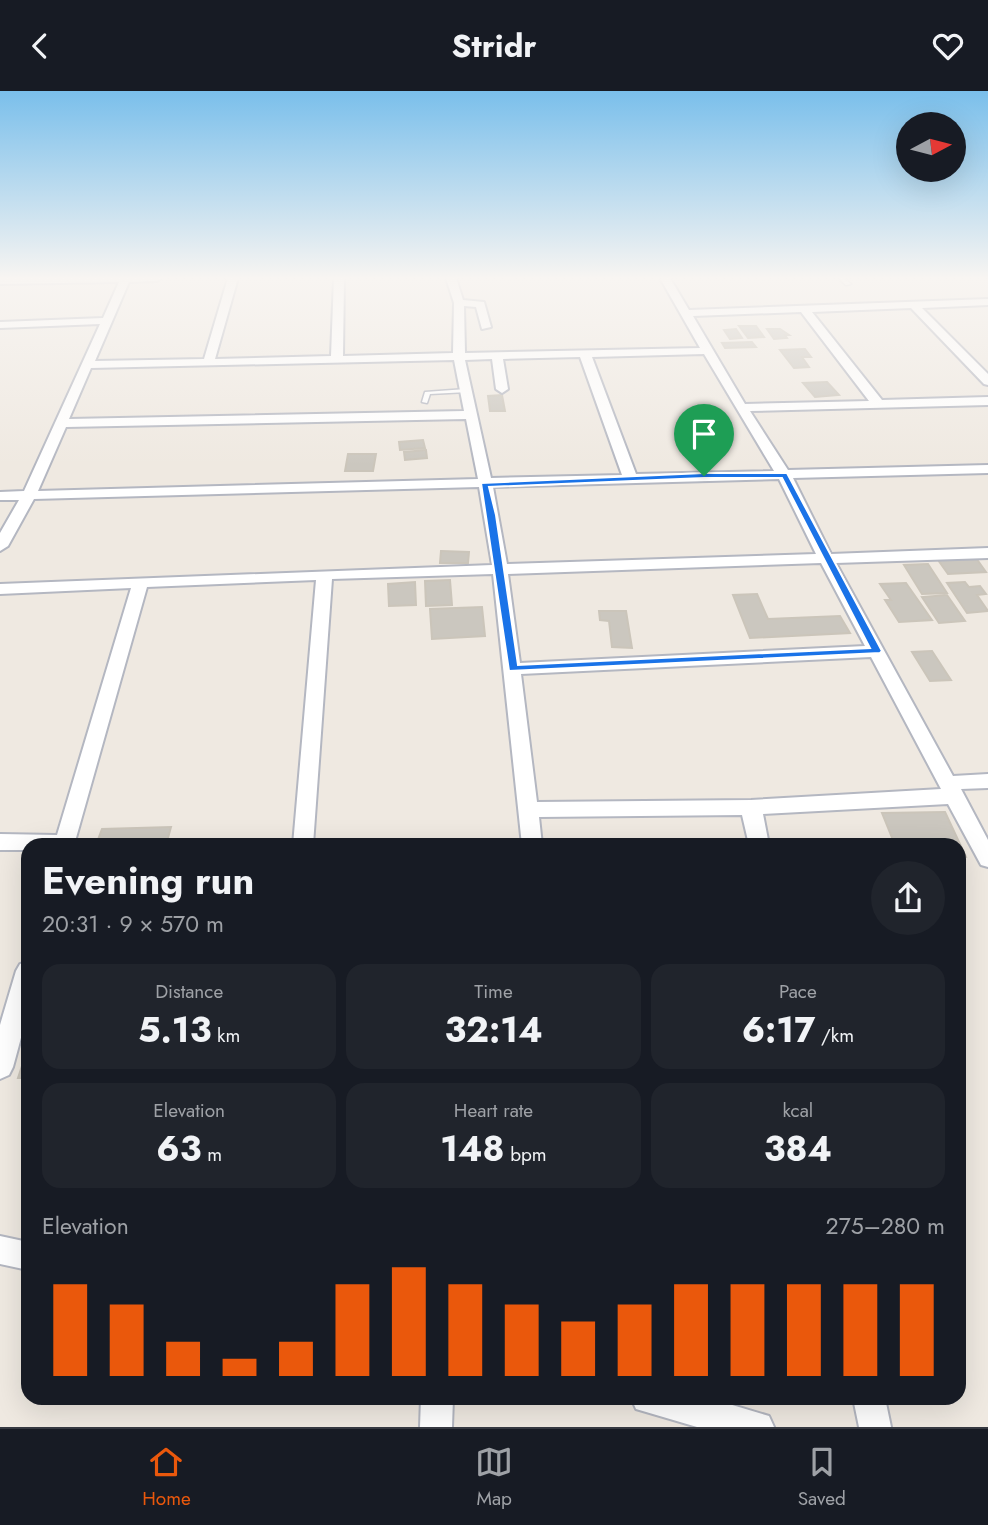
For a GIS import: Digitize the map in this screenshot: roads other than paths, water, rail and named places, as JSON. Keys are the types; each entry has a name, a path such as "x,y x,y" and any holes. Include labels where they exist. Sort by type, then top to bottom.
{"street":[{"path":"0,546 29,495 99,340"},
{"path":"209,361 215,340"},
{"path":"337,340 337,359"},
{"path":"459,340 459,358 500,569 531,838"},
{"path":"702,340 784,475 988,859"},
{"path":"829,340 879,404"},
{"path":"948,340 988,381"},
{"path":"89,365 708,351"},
{"path":"584,354 630,478"},
{"path":"497,357 502,389"},
{"path":"741,408 988,401"},
{"path":"62,423 472,415"},
{"path":"0,496 484,485 630,478 988,469"},
{"path":"0,589 324,575 988,554"},
{"path":"304,838 324,575"},
{"path":"67,838 140,583"},
{"path":"513,669 877,651"},
{"path":"527,810 751,807 950,789 988,781"},
{"path":"751,807 758,838"},
{"path":"0,842 21,843"},
{"path":"0,1067 21,995"},
{"path":"436,1427 437,1405"},
{"path":"674,1405 758,1427"},
{"path":"870,1405 875,1427"}],"lane":[{"path":"425,402 430,392 466,391"}]}
